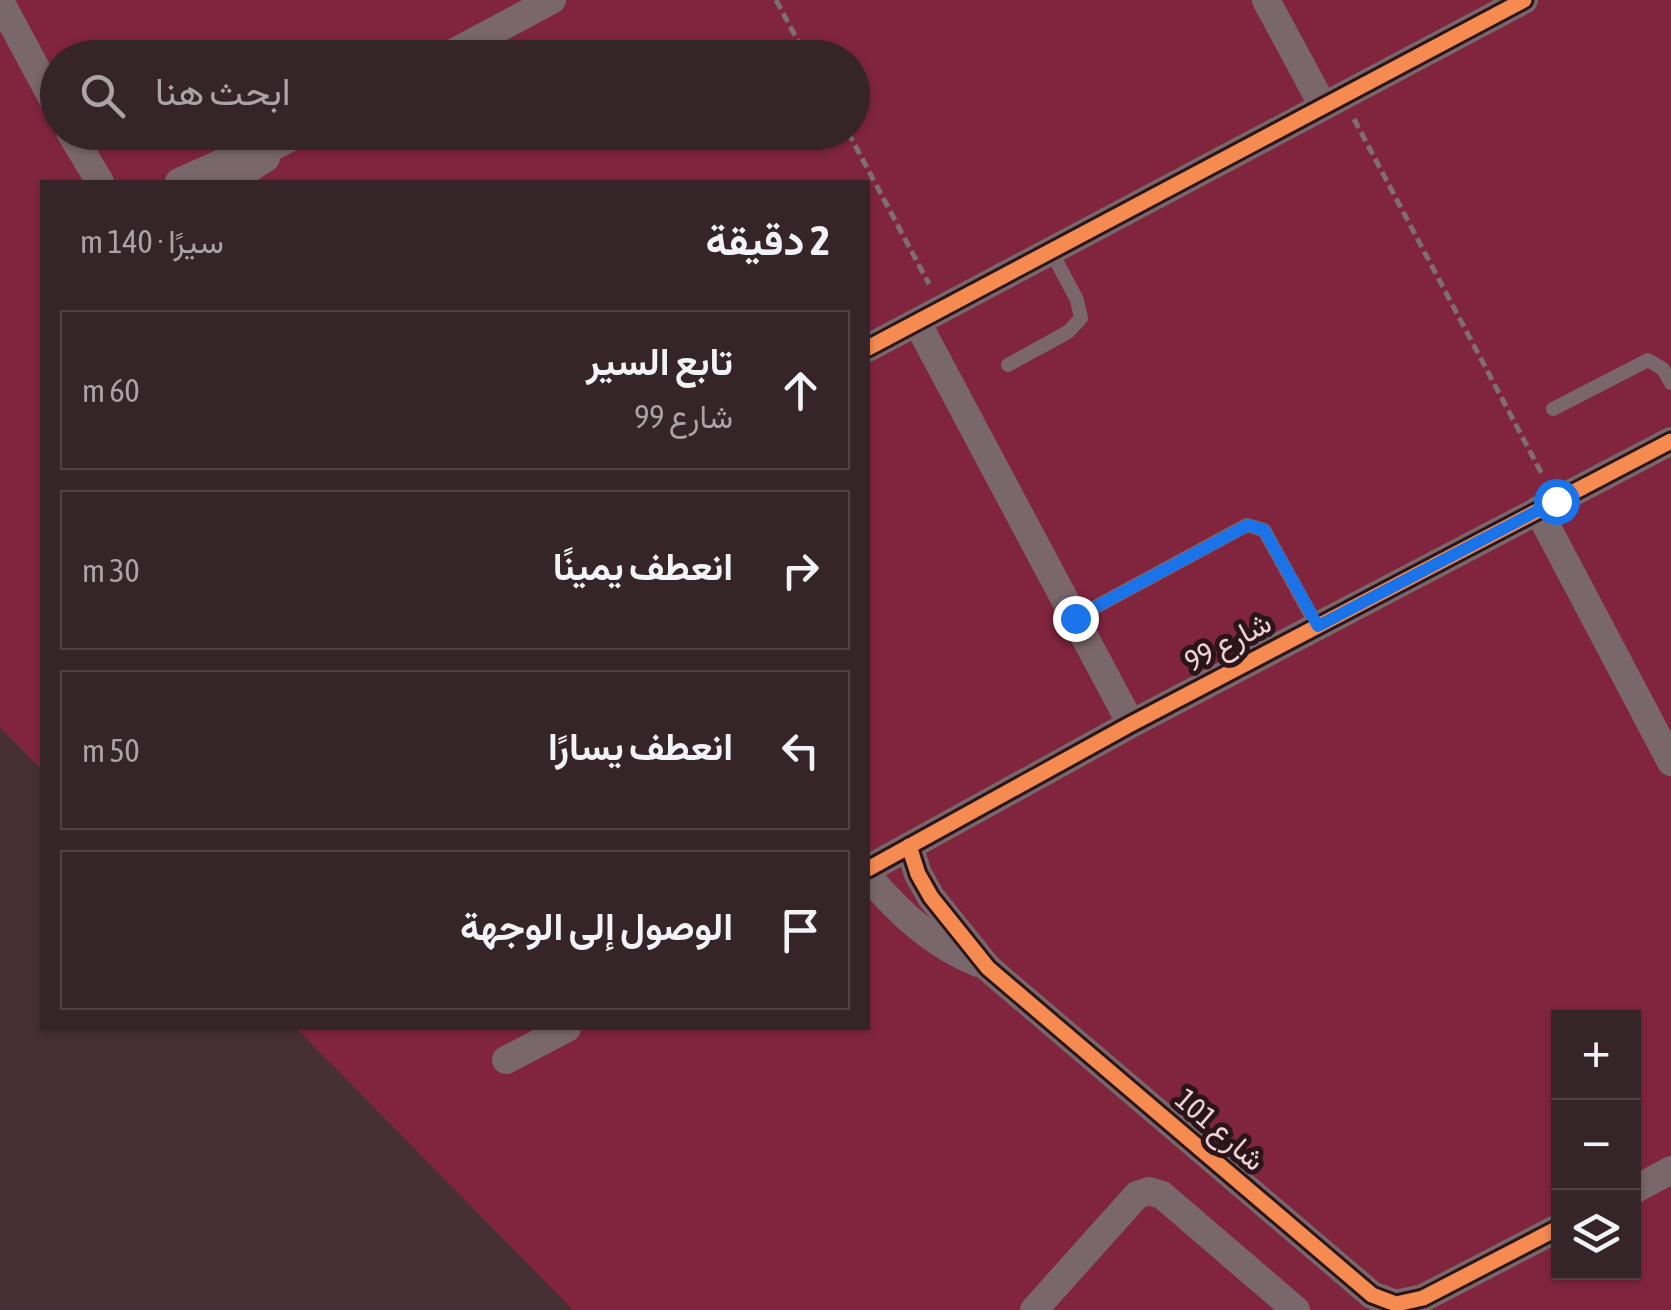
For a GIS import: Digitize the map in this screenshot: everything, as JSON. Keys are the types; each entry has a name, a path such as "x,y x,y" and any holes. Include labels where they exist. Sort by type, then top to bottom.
{"street":[{"path":"477,40 552,0"},
{"path":"1266,0 1332,101"},
{"path":"870,347 1524,0"},
{"path":"0,1 40,75"},
{"path":"81,150 99,180"},
{"path":"183,180 251,150"},
{"path":"231,180 276,150"},
{"path":"917,322 1131,724"},
{"name":"شارع 99","path":"870,871 1131,724 1671,441"},
{"path":"1547,506 1671,762"},
{"name":"شارع 101","path":"909,846 931,897 988,968 1372,1295 1396,1304 1426,1304 1551,1232"},
{"name":"شارع 101","path":"870,874 912,923 963,957 988,968"},
{"path":"506,1060 563,1030"},
{"path":"1641,1186 1671,1170"},
{"path":"1034,1310 1137,1195 1149,1191 1162,1195 1296,1310"}],"lane":[{"path":"1008,365 1068,332 1081,318 1077,300 1051,250"},
{"path":"1553,409 1648,360 1663,369 1671,384"},
{"path":"1075,618 1248,525 1256,525 1264,530 1318,626"}],"path":[{"path":"776,0 797,40"},
{"path":"1332,101 1547,506"},
{"path":"858,150 942,308"}],"shaded area":[{"path":"0,0 1671,0 1671,1310 573,1310 298,1030 870,1030 870,180 40,180 40,768 0,727"}],"cycle path":[{"path":"870,347 1524,0"},
{"path":"870,868 1131,724 1671,441"},
{"path":"909,846 931,897 988,968 1372,1295 1396,1304 1423,1298 1551,1232"}],"route":[{"path":"1075,618 1248,525 1256,525 1264,530 1318,626 1556,501"}]}
